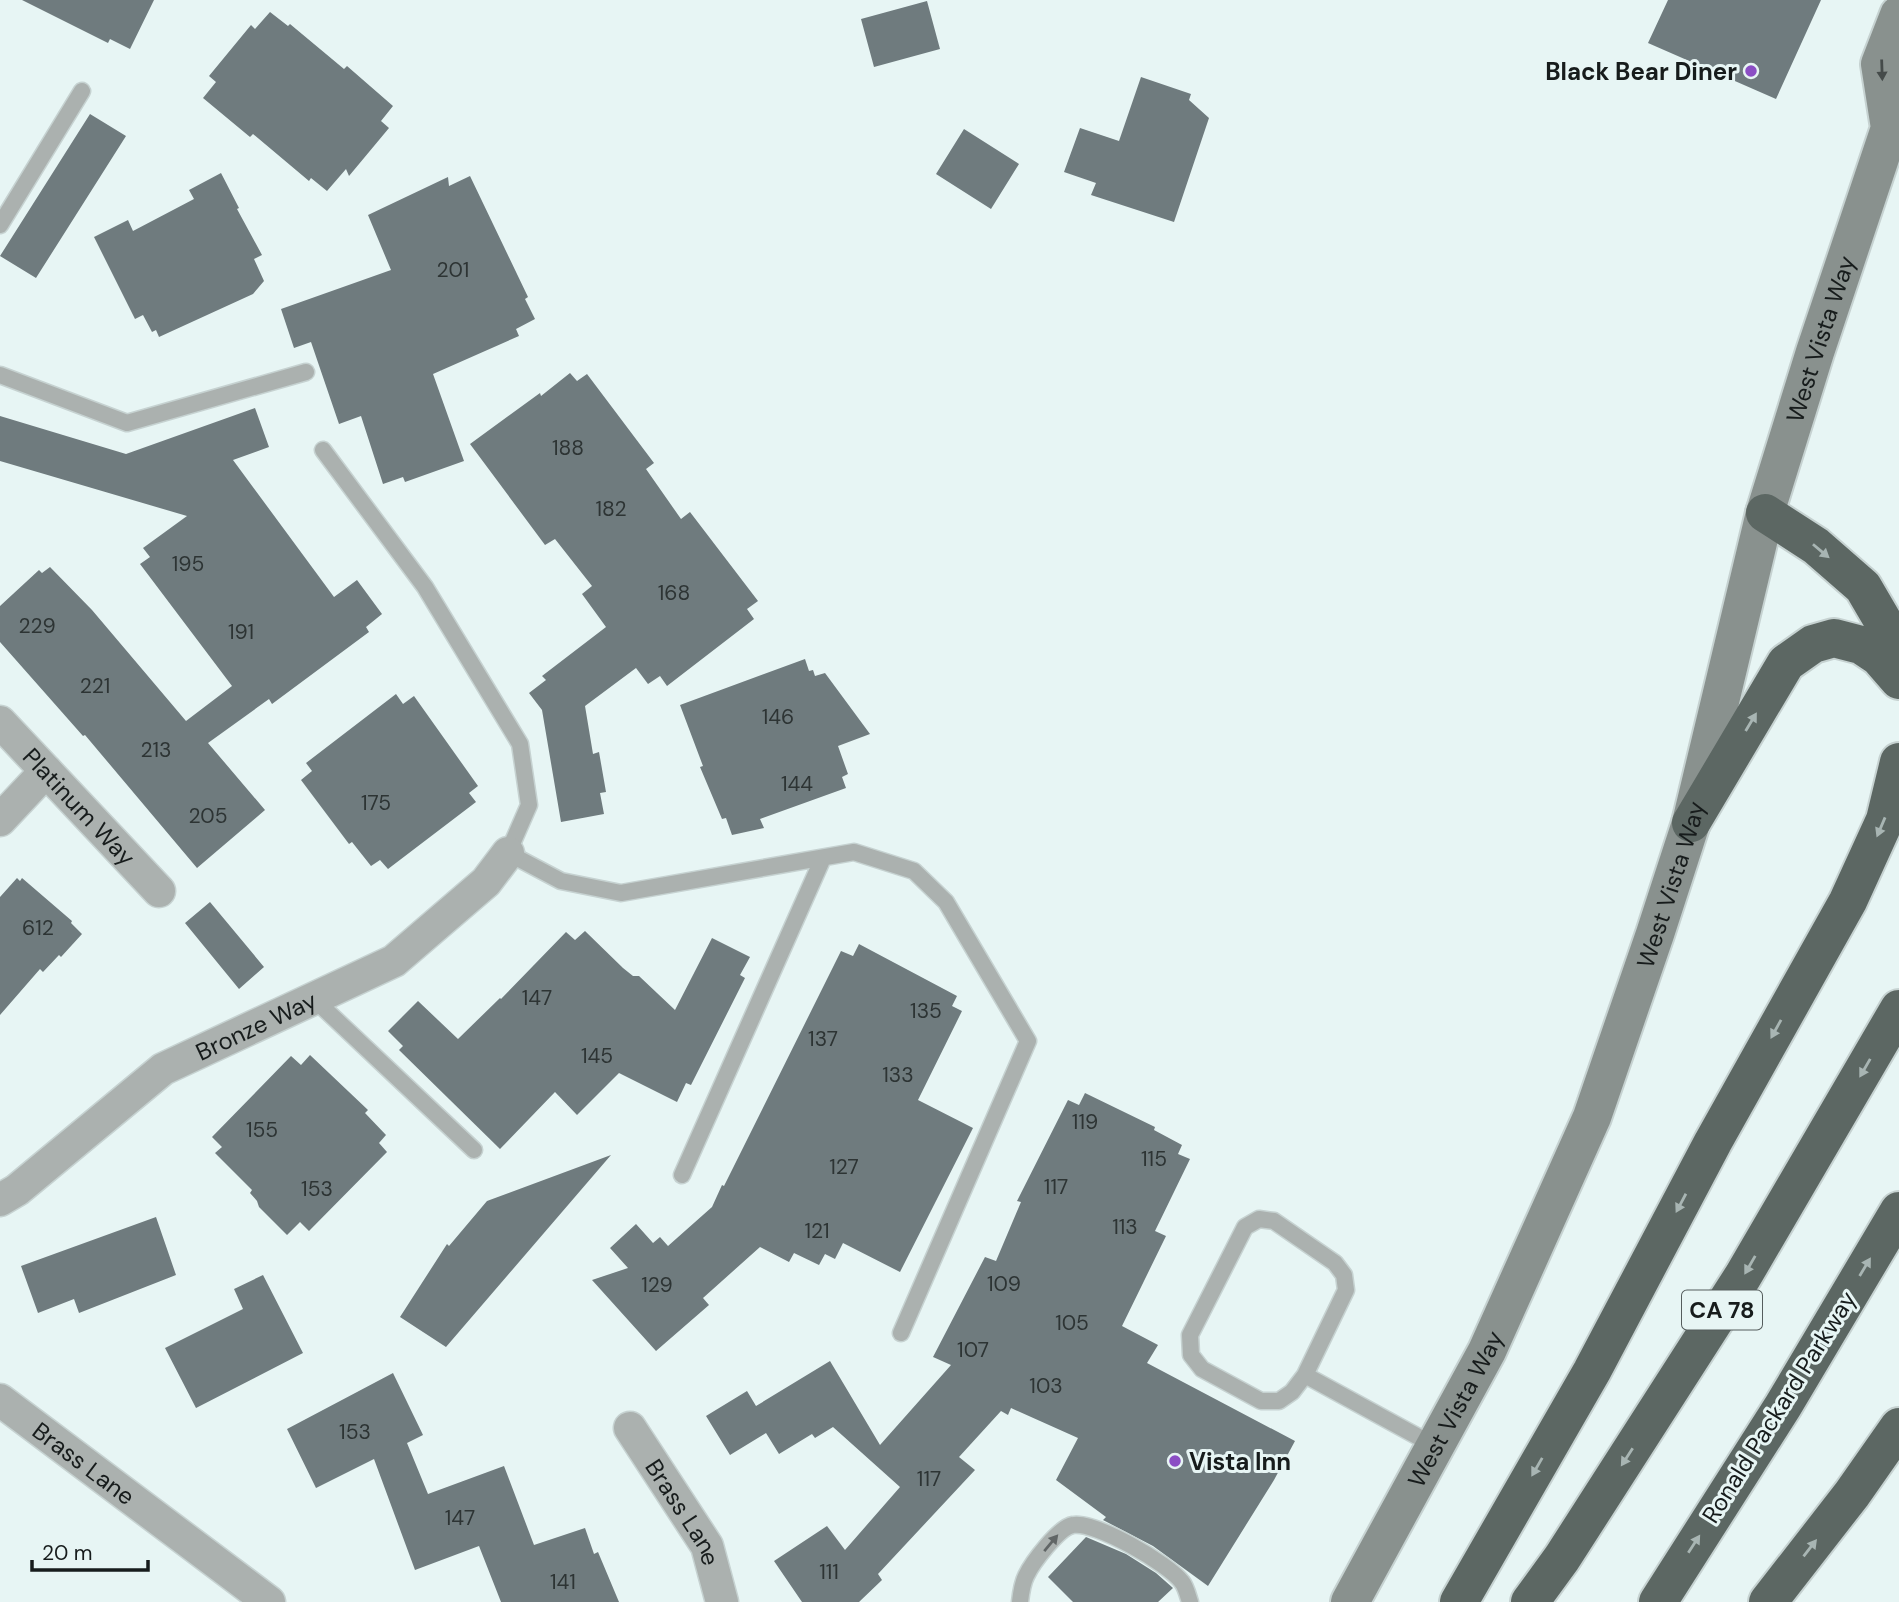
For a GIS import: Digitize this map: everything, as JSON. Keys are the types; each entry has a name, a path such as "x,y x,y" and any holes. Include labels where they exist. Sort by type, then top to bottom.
{"highway":[{"path":"1765,513 1816,546 1863,587 1887,628 1899,666"},
{"path":"1691,823 1786,663 1813,644 1834,638 1861,645 1879,657 1899,680"},
{"path":"1459,1602 1592,1371 1713,1142 1848,901 1885,820 1899,762"},
{"name":"CA 78","path":"1531,1602 1743,1276 1899,1009"},
{"name":"Ronald Packard Parkway","path":"1657,1602 1783,1406 1899,1211"},
{"path":"1768,1602 1852,1494 1899,1427"}],"main road":[{"name":"West Vista Way","path":"1350,1602 1487,1351 1592,1117 1691,823 1765,513 1815,352 1894,127 1880,64 1899,15"}],"street":[{"name":"Platinum Way","path":"0,722 159,891"},
{"path":"0,820 46,771"},
{"name":"Bronze Way","path":"0,1200 18,1190 163,1069 394,961 486,882 508,853"},
{"name":"Brass Lane","path":"0,1400 269,1602"},
{"name":"Brass Lane","path":"630,1428 707,1546 722,1602"}],"lane":[{"path":"0,225 82,91"},
{"path":"0,375 127,424 306,372"},
{"path":"323,450 425,587 520,744 529,805 508,853 561,881 621,893 854,852 915,871 946,902 1028,1041 901,1333"},
{"path":"682,1175 823,858"},
{"path":"314,999 474,1150"},
{"path":"1259,1219 1274,1221 1335,1263 1344,1275 1346,1290 1305,1375 1292,1392 1279,1401 1261,1401 1202,1369 1191,1355 1190,1335 1245,1227 1259,1219"},
{"path":"1305,1375 1435,1446"},
{"path":"1020,1602 1026,1575 1034,1562 1059,1532 1073,1525 1092,1529 1140,1549 1182,1581 1190,1602"}],"building":[{"path":"22,0 154,0 130,49 110,39 108,43"},
{"name":"Black Bear Diner","path":"1668,0 1821,0 1776,99 1648,43"},
{"path":"927,1 940,49 874,67 861,19"},
{"path":"270,12 288,26 290,24 344,69 347,66 393,106 381,121 389,128 349,176 346,169 327,191 311,178 309,181 253,134 250,137 203,98 216,82 209,76 251,25 255,29"},
{"path":"1141,77 1191,94 1189,100 1209,118 1174,222 1091,195 1096,183 1064,172 1080,128 1119,141"},
{"path":"90,114 126,136 36,278 0,256"},
{"path":"964,129 1019,164 991,209 936,174"},
{"path":"221,173 262,255 254,259 264,281 253,294 159,337 156,330 152,332 143,315 135,319 94,237 128,220 133,231 194,199 189,190"},
{"path":"470,176 528,297 525,299 535,319 516,329 519,336 433,374 464,461 405,482 403,477 383,484 361,416 339,424 311,342 294,348 281,309 391,270 368,215 448,177 449,186"},
{"path":"570,373 577,381 587,374 654,463 646,469 681,519 690,512 758,601 747,609 754,619 667,686 660,676 648,684 636,668 585,706 593,754 599,752 606,792 600,793 604,814 561,822 542,710 529,693 546,680 542,676 606,627 582,594 592,586 555,539 545,545 470,444"},
{"path":"255,408 269,447 233,460 334,597 357,580 382,614 366,627 369,632 272,704 269,699 208,743 265,810 197,868 85,735 83,736 0,642 0,606 39,570 42,573 50,567 92,610 186,721 232,686 140,564 150,557 143,548 187,516 0,461 0,416 126,454"},
{"path":"805,659 809,671 813,670 815,676 825,673 870,734 838,746 848,774 842,777 846,788 760,819 764,828 732,835 726,818 722,819 700,767 703,766 680,705"},
{"path":"396,694 403,704 414,696 478,786 469,793 476,802 388,869 380,860 371,866 352,842 349,844 301,780 312,771 306,763"},
{"path":"17,878 20,881 22,878 72,921 82,934 43,972 40,969 0,1015 0,897"},
{"path":"210,902 264,967 239,989 185,923"},
{"path":"585,931 623,968 633,976 639,976 675,1010 712,938 750,957 740,975 745,978 691,1085 686,1083 677,1102 619,1073 577,1115 555,1092 500,1149 399,1050 403,1046 388,1031 418,1001 458,1039 566,932 575,940"},
{"path":"859,944 957,996 952,1006 962,1011 918,1100 973,1128 900,1272 843,1243 835,1259 825,1254 819,1265 794,1253 789,1262 760,1247 703,1298 709,1305 656,1351 592,1280 628,1268 610,1248 636,1224 653,1243 660,1237 668,1246 712,1207 841,951 853,956"},
{"path":"310,1055 368,1110 365,1113 386,1135 379,1143 387,1152 309,1231 300,1222 287,1235 259,1207 250,1193 252,1190 215,1153 222,1147 212,1137 291,1056 301,1065"},
{"path":"1085,1093 1155,1127 1154,1130 1182,1145 1178,1154 1190,1159 1155,1231 1166,1236 1122,1326 1158,1345 1147,1363 1295,1441 1274,1480 1208,1586 1153,1546 1103,1520 1106,1517 1056,1480 1078,1438 1011,1408 1008,1415 1001,1411 959,1457 975,1470 878,1574 882,1580 859,1602 802,1602 774,1561 827,1526 845,1550 900,1487 833,1427 815,1438 812,1434 779,1454 766,1433 730,1455 706,1416 747,1391 756,1406 830,1361 880,1445 951,1365 933,1357 985,1257 996,1261 1021,1202 1017,1201 1068,1100 1079,1105"},
{"path":"611,1155 446,1347 400,1317 447,1244 449,1246 487,1201"},
{"path":"156,1217 176,1275 79,1313 74,1299 38,1313 21,1266"},
{"path":"263,1275 303,1353 196,1408 165,1348 243,1309 234,1289"},
{"path":"393,1373 423,1435 407,1443 428,1494 504,1466 534,1545 585,1528 594,1554 598,1552 619,1602 501,1602 479,1546 415,1570 374,1459 316,1488 287,1429"},
{"path":"1086,1537 1126,1554 1156,1573 1173,1588 1158,1602 1073,1602 1048,1577"}],"place":[{"name":"Black Bear Diner","path":"1751,71"},
{"name":"Vista Inn","path":"1175,1461"}]}
